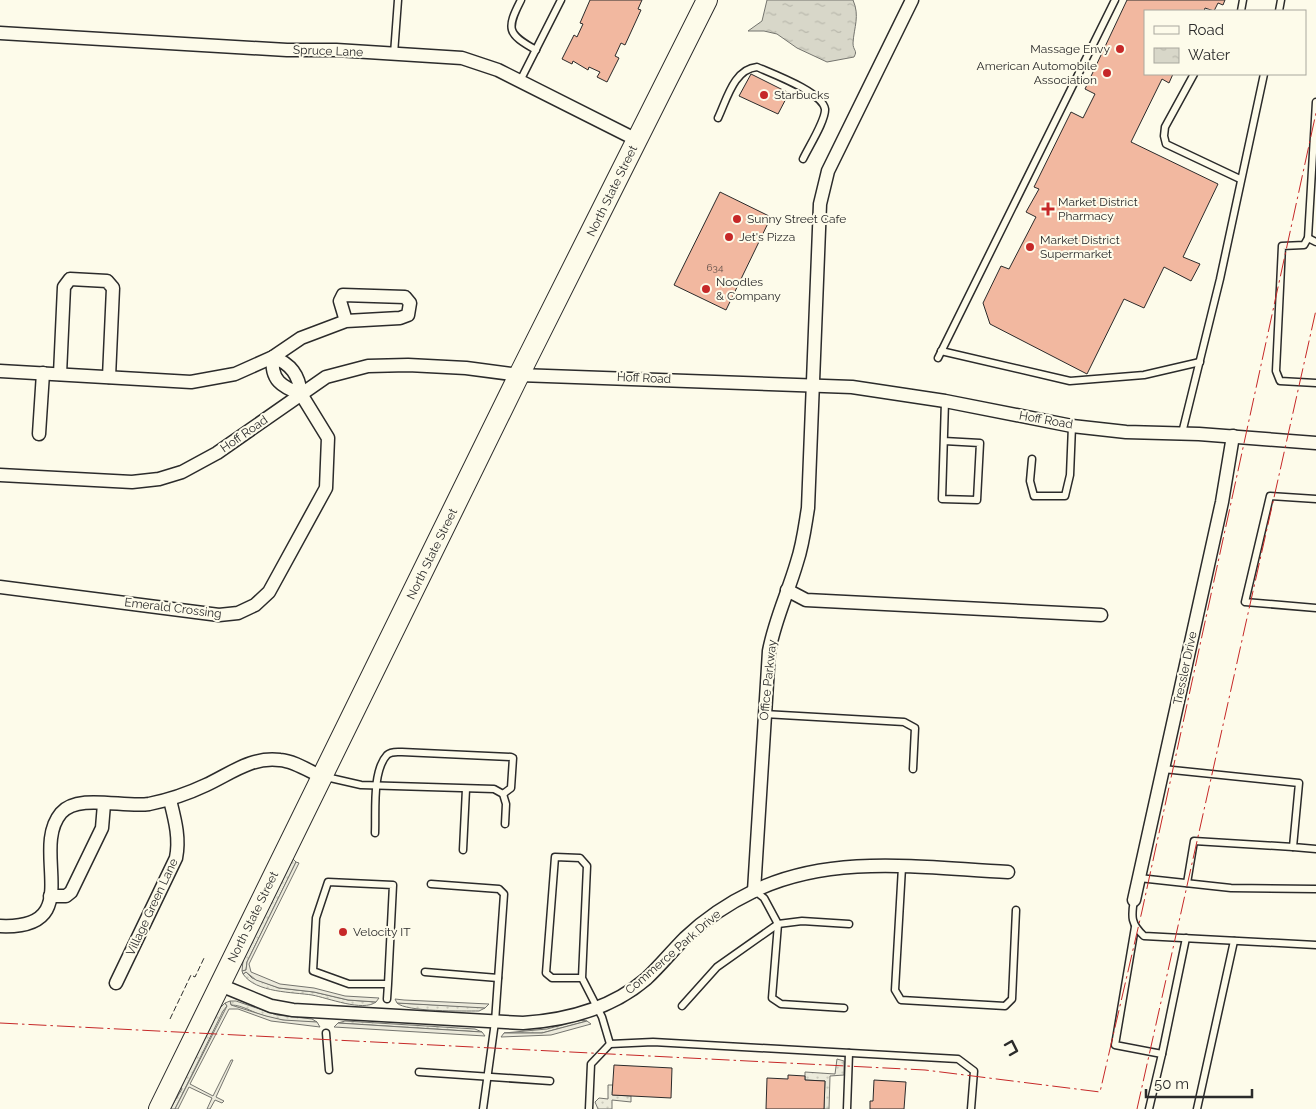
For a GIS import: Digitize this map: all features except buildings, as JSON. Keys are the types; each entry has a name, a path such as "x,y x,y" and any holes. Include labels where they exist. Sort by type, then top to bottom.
{"main road":[{"name":"North State Street","path":"159,1109 519,375 707,0"}],"street":[{"name":"Office Parkway","path":"754,890 769,651 775,622 804,538 808,508 820,204 828,171 912,0"},
{"name":"Spruce Lane","path":"0,33 462,58 479,62 520,80 637,140"},
{"path":"60,374 64,287 70,279 107,281 113,288 109,377"},
{"path":"0,371 190,382 235,374 274,357 301,338 346,321 400,318 408,315 410,303 405,297 343,295 340,301 346,321"},
{"path":"274,357 272,369 284,388 301,394"},
{"name":"Hoff Road","path":"0,475 132,482 159,479 182,472 217,453 326,377 368,366 408,365 466,368 519,375 813,384 852,387 945,401 1072,426 1126,432 1182,433 1316,443"},
{"path":"39,434 43,373"},
{"name":"Emerald Crossing","path":"0,586 219,615 238,613 255,606 269,592 280,576 326,488 328,438 301,394"},
{"name":"Tressler Drive","path":"1134,900 1222,502 1233,436"},
{"path":"786,590 806,600 1101,615"},
{"path":"0,926 20,927 31,924 46,910 50,896 52,833 55,822 62,812 70,806 81,803 139,805 170,800 206,785 238,767 258,761 280,760 322,776"},
{"name":"Village Green Lane","path":"116,983 176,858 179,845 178,832 170,800"},
{"path":"50,896 66,896 71,892 102,828 104,804"},
{"name":"Commerce Park Drive","path":"220,985 271,1006 328,1016 386,1011 523,1024 550,1022 596,1008 626,994 645,980 710,918 754,890 781,880 816,870 847,866 1008,872"}],"lane":[{"path":"394,54 398,0"},
{"path":"521,0 512,18 511,29 516,39 536,50"},
{"path":"520,80 561,0"},
{"path":"1115,0 939,354 1070,381 1144,375 1200,362"},
{"path":"718,118 740,74 748,68 757,67 814,94 822,102 825,110 823,119 803,159"},
{"path":"1193,75 1165,127 1164,136 1166,144 1240,179"},
{"path":"1182,433 1200,362 1264,75"},
{"path":"1316,102 1308,238 1304,245 1282,246 1276,371 1280,381 1316,383"},
{"path":"1308,238 1316,242"},
{"path":"944,441 980,443 977,500 942,499 945,401"},
{"path":"1032,459 1030,481 1034,496 1065,496 1070,475 1072,426"},
{"path":"1316,499 1270,496 1245,602 1316,608"},
{"path":"764,714 904,722 915,728 914,770"},
{"path":"375,833 377,777 386,756 394,752 511,757 513,758 511,788 503,794"},
{"path":"1163,770 1299,783 1293,846"},
{"path":"322,776 362,785 466,788 494,790 503,794"},
{"path":"463,850 466,788"},
{"path":"503,794 505,824"},
{"path":"1187,883 1194,841 1316,849"},
{"path":"582,978 552,978 546,972 555,857 580,858 587,866 582,978 602,1017 610,1044"},
{"path":"902,867 895,990 901,1000 1004,1006 1012,999 1016,910"},
{"path":"1139,878 1231,888 1316,890"},
{"path":"387,999 388,984 393,885 328,882 316,918 313,971 349,984 388,984"},
{"path":"431,884 502,890 504,897 494,1022 483,1109"},
{"path":"754,890 764,898 778,924 772,998 782,1004 844,1008"},
{"path":"1134,900 1132,914 1134,927 1114,1045 1162,1054"},
{"path":"682,1006 717,967 778,924 802,921 849,924"},
{"path":"1134,927 1144,936 1316,945"},
{"path":"1149,1109 1186,938"},
{"path":"1198,1109 1234,940"},
{"path":"425,972 498,978"},
{"path":"326,1033 329,1070"},
{"path":"589,1109 591,1064 610,1044 653,1042 958,1059 974,1071 971,1109"},
{"path":"847,1109 849,1053"},
{"path":"419,1072 550,1081"}],"shaded area":[{"path":"293,859 296,862 247,962 246,970 242,971 243,960"},
{"path":"296,862 299,863 249,964 251,972 280,984 314,988 345,996 379,998 376,1002 348,1000 314,992 279,988 256,980 246,972 243,974 242,971 246,970 247,962"},
{"path":"246,972 252,978 279,988 314,992 348,1000 376,1002 363,1006 354,1005 312,995 266,988 249,980 243,974"},
{"path":"395,999 489,1004 485,1008 397,1003"},
{"path":"230,1001 236,1001 277,1015 312,1019 317,1022 271,1018 240,1006 231,1005"},
{"path":"230,1001 231,1005 266,1016 283,1020 317,1022 320,1027 271,1021 238,1009 229,1009 190,1084 213,1096 231,1060 233,1060 216,1097 224,1101 222,1103 215,1100 210,1109 207,1109 212,1098 189,1087 178,1109 175,1109 227,1006 225,1003"},
{"path":"225,1003 227,1006 175,1109 170,1109 182,1089 181,1087 220,1008"},
{"path":"397,1003 485,1008 479,1011 436,1010 412,1008"},
{"path":"581,1020 587,1021 542,1033 504,1033 547,1029"},
{"path":"345,1021 475,1029 482,1032 338,1023"},
{"path":"587,1021 591,1024 551,1035 501,1037 504,1033 542,1033"},
{"path":"338,1023 482,1032 485,1036 334,1027"},
{"path":"837,1059 844,1061 844,1075 830,1076 829,1109 824,1109 825,1081 805,1080 805,1072 835,1074"},
{"path":"608,1085 613,1085 613,1095 631,1096 631,1102 612,1100 612,1109 598,1109 595,1102 599,1098 608,1099"}],"water":[{"path":"767,0 853,0 856,11 853,43 854,57 827,62 797,48 777,34 764,31 748,31 762,21"}],"fence":[{"path":"181,996 191,975 195,977 205,956"},
{"path":"170,1019 180,998"}],"wall":[{"path":"1005,1045 1012,1041 1017,1051 1010,1055"}],"power":[{"path":"0,1023 925,1070 1100,1092 1142,911 1316,113"},
{"path":"1137,1109 1316,310"}],"place":[{"name":"Massage Envy","path":"1120,49"},
{"name":"American Automobile Association","path":"1107,73"},
{"name":"Starbucks","path":"764,95"},
{"name":"Market District Pharmacy","path":"1048,209"},
{"name":"Sunny Street Cafe","path":"737,219"},
{"name":"Jet's Pizza","path":"729,237"},
{"name":"Market District Supermarket","path":"1030,247"},
{"name":"Noodles & Company","path":"706,289"},
{"name":"Velocity IT","path":"343,932"}]}
